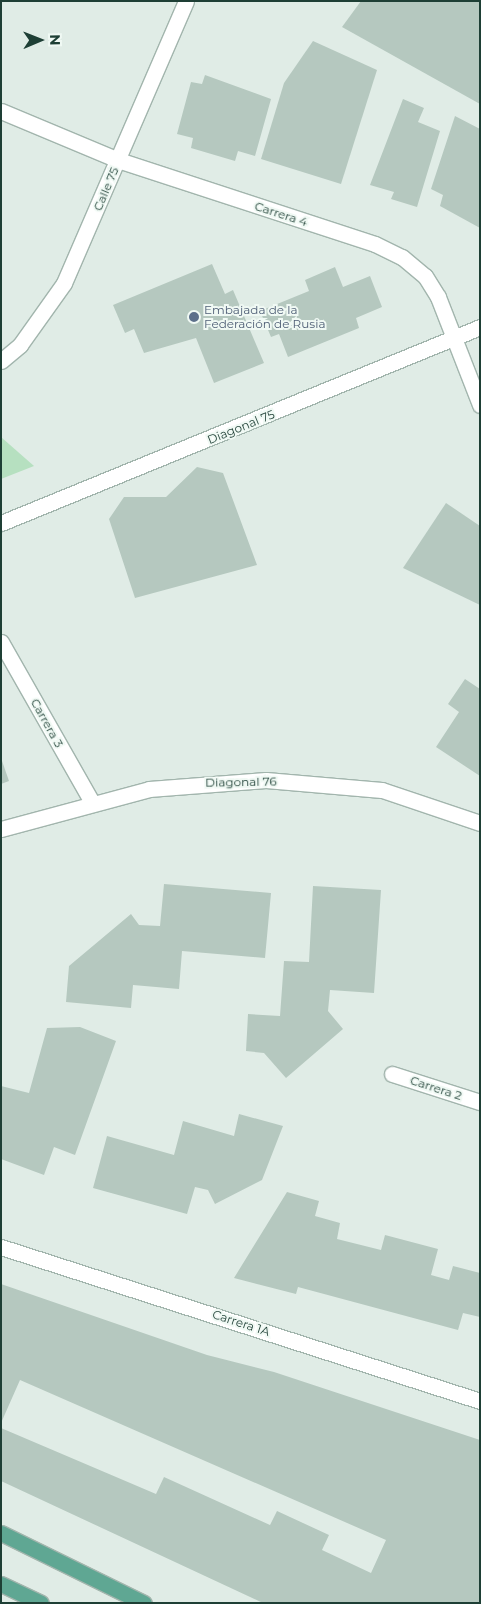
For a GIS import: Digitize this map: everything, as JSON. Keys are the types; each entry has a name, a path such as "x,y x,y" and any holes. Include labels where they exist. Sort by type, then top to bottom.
{"main road":[{"path":"1,1533 144,1603"},
{"path":"1,1584 41,1603"}],"street":[{"name":"Calle 75","path":"1,362 20,345 64,283 186,1"},
{"name":"Carrera 4","path":"1,111 118,160 375,244 402,257 432,286 456,340 480,405"},
{"name":"Diagonal 75","path":"1,523 456,340 480,328"},
{"name":"Carrera 3","path":"1,642 93,804"},
{"name":"Diagonal 76","path":"1,829 93,804 198,782 266,780 382,790 480,823"},
{"name":"Carrera 2","path":"392,1074 480,1102"},
{"name":"Carrera 1A","path":"1,1247 480,1401"}],"green space":[{"path":"1,437 34,466 1,479"}],"building":[{"path":"361,1 480,1 480,104 342,27"},
{"path":"313,41 377,70 341,184 261,159 284,83"},
{"path":"205,75 271,99 255,156 238,151 235,161 191,148 193,138 177,134 191,82 202,84"},
{"path":"403,99 424,108 418,122 440,131 417,207 391,199 394,192 370,185"},
{"path":"455,116 480,129 480,228 440,206 443,195 431,189"},
{"path":"212,264 225,294 233,290 264,363 214,383 196,338 144,353 134,329 125,333 113,305"},
{"path":"335,267 343,287 370,276 382,307 356,318 359,328 288,357 279,334 271,337 260,311 309,291 305,280"},
{"path":"197,467 223,473 257,565 135,598 109,519 124,497 166,497"},
{"path":"446,503 480,526 480,605 403,568"},
{"path":"465,679 480,689 480,776 436,747 459,712 448,704"},
{"path":"1,758 9,781 1,784"},
{"path":"164,884 271,893 265,958 182,951 179,989 133,985 131,1008 66,1002 69,966 131,914 139,925 160,926"},
{"path":"313,886 381,890 374,993 330,990 328,1011 343,1029 286,1078 264,1053 246,1051 248,1014 280,1016 284,961 309,962"},
{"path":"80,1027 116,1041 75,1155 54,1147 44,1175 1,1159 1,1086 29,1093 47,1028"},
{"path":"239,1114 283,1126 262,1180 215,1204 208,1190 195,1187 187,1214 93,1188 107,1136 174,1155 183,1121 234,1136"},
{"path":"287,1192 319,1201 315,1216 340,1223 337,1239 381,1250 385,1235 438,1249 431,1275 449,1280 453,1266 480,1273 480,1317 463,1313 458,1330 298,1287 296,1294 234,1278"},
{"path":"1,1284 207,1355 274,1372 480,1440 480,1603 263,1603 1,1481 1,1428 156,1494 164,1477 270,1525 277,1511 329,1535 322,1550 371,1573 386,1540 20,1380 1,1423"}],"place":[{"name":"Embajada de la Federación de Rusia","path":"194,317"}]}
